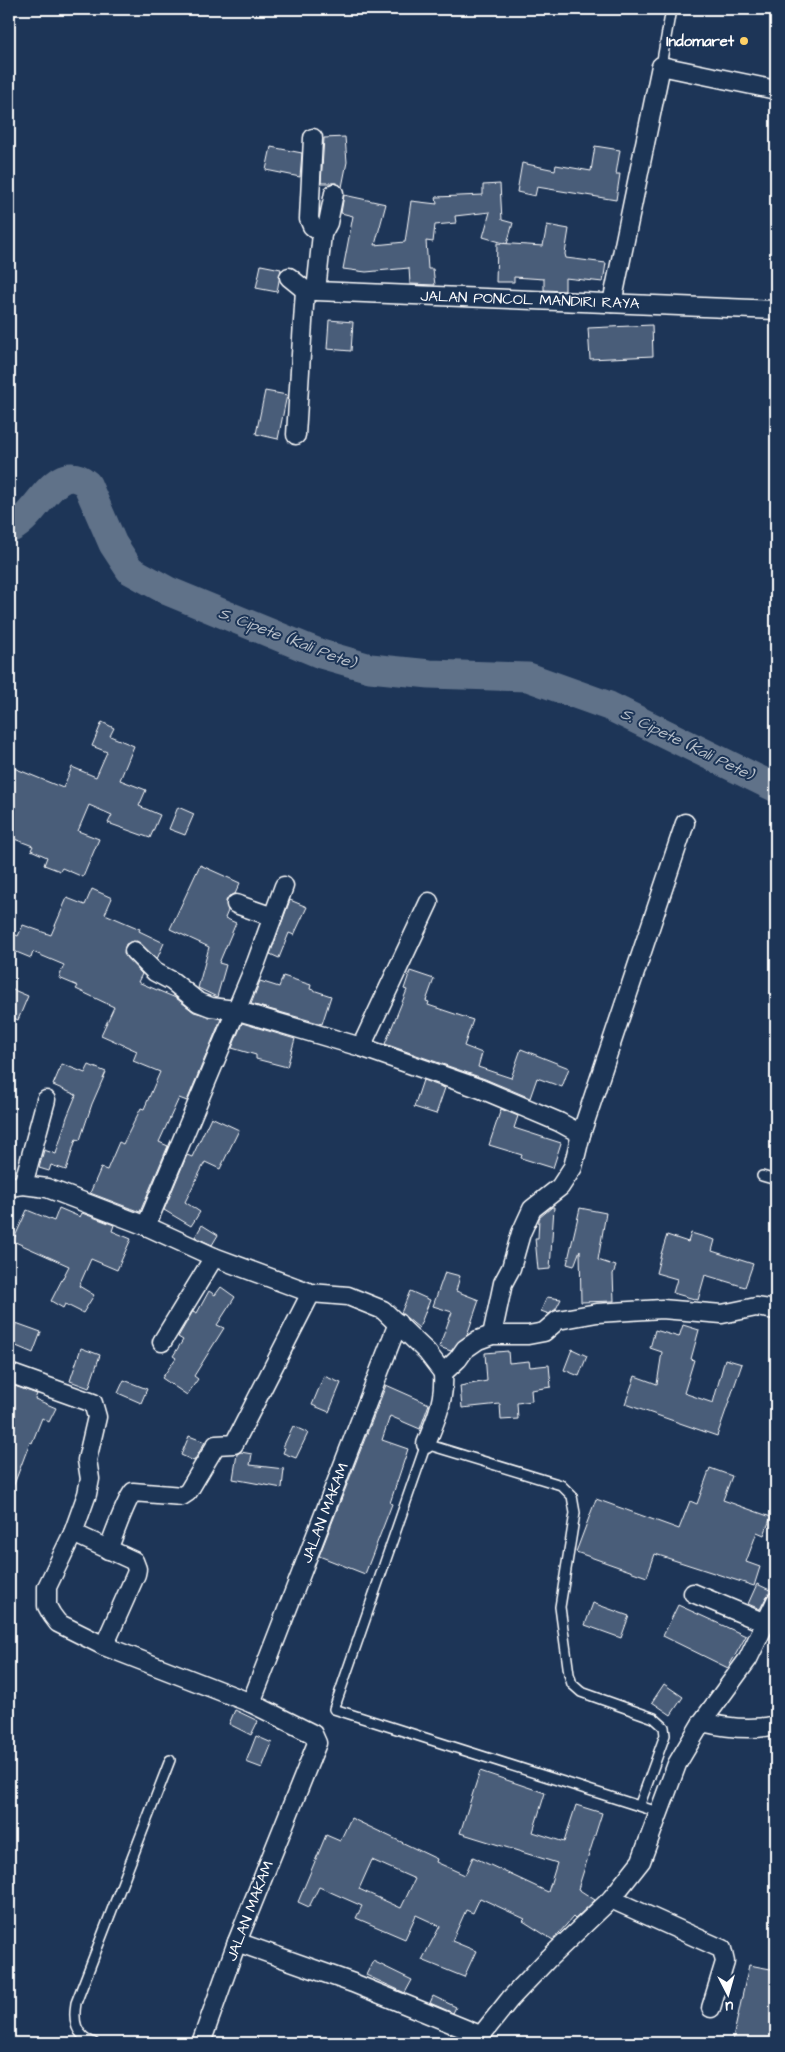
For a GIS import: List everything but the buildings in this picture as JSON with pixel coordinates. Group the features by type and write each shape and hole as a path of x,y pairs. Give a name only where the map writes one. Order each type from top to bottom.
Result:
{"street":[{"path":"612,303 662,66 776,90"},
{"path":"313,138 309,219 312,226 322,234"},
{"path":"296,435 311,291 322,234 328,223 334,194"},
{"path":"289,277 311,291"},
{"name":"JALAN PONCOL MANDIRI RAYA","path":"311,291 776,310"},
{"path":"492,1335 503,1283 511,1268 521,1233 532,1209 560,1187 573,1167 581,1134 685,823"},
{"path":"146,1226 284,886"},
{"path":"361,1047 429,902"},
{"path":"236,904 273,917"},
{"path":"134,951 155,972 172,981 198,1002 211,1008 235,1010 361,1047 481,1088 559,1122 581,1134"},
{"path":"46,1100 16,1186 46,1188 146,1226 214,1257 311,1293 348,1296 383,1310 427,1352 442,1373 444,1391 442,1405 426,1444"},
{"path":"162,1342 214,1257"},
{"path":"108,1550 133,1492 182,1496 188,1492 216,1445 234,1444 311,1293"},
{"path":"442,1373 458,1359 465,1349 478,1340 492,1335 528,1335 544,1332 558,1320 597,1313 662,1309 722,1314 756,1307 776,1310"},
{"name":"JALAN MAKAM","path":"251,1703 398,1323"},
{"name":"JALAN MAKAM","path":"9,1373 93,1403 95,1407 97,1418 86,1460 90,1479 73,1533 47,1588 47,1606 58,1623 104,1646 251,1703 314,1734 317,1741 237,1942 201,2043"},
{"path":"73,1533 134,1561 137,1569 104,1646"},
{"path":"693,1593 766,1623"},
{"path":"237,1942 354,1983 478,2039 547,1960 611,1900 641,1861 676,1764 702,1722 748,1659 776,1601"},
{"path":"702,1722 725,1728 762,1729 776,1725"},
{"path":"611,1900 722,1949 725,1962 711,2008"}],"lane":[{"path":"662,66 671,9"},
{"path":"762,1176 776,1180"},
{"path":"640,1804 665,1735 664,1726 654,1718 581,1692 572,1684 560,1607 575,1514 572,1496 561,1485 426,1444 334,1709 640,1804 658,1812"},
{"path":"659,1754 676,1764"},
{"path":"94,2043 78,2031 73,2020 76,2003 170,1760"}],"waterway":[{"name":"S. Cipete (Kali Pete)","path":"9,529 19,523 55,484 65,478 76,478 87,484 113,544 130,570 168,591 321,654 370,668 430,674 528,677 609,706 776,788"}],"place":[{"name":"Indomaret","path":"744,41"}]}
